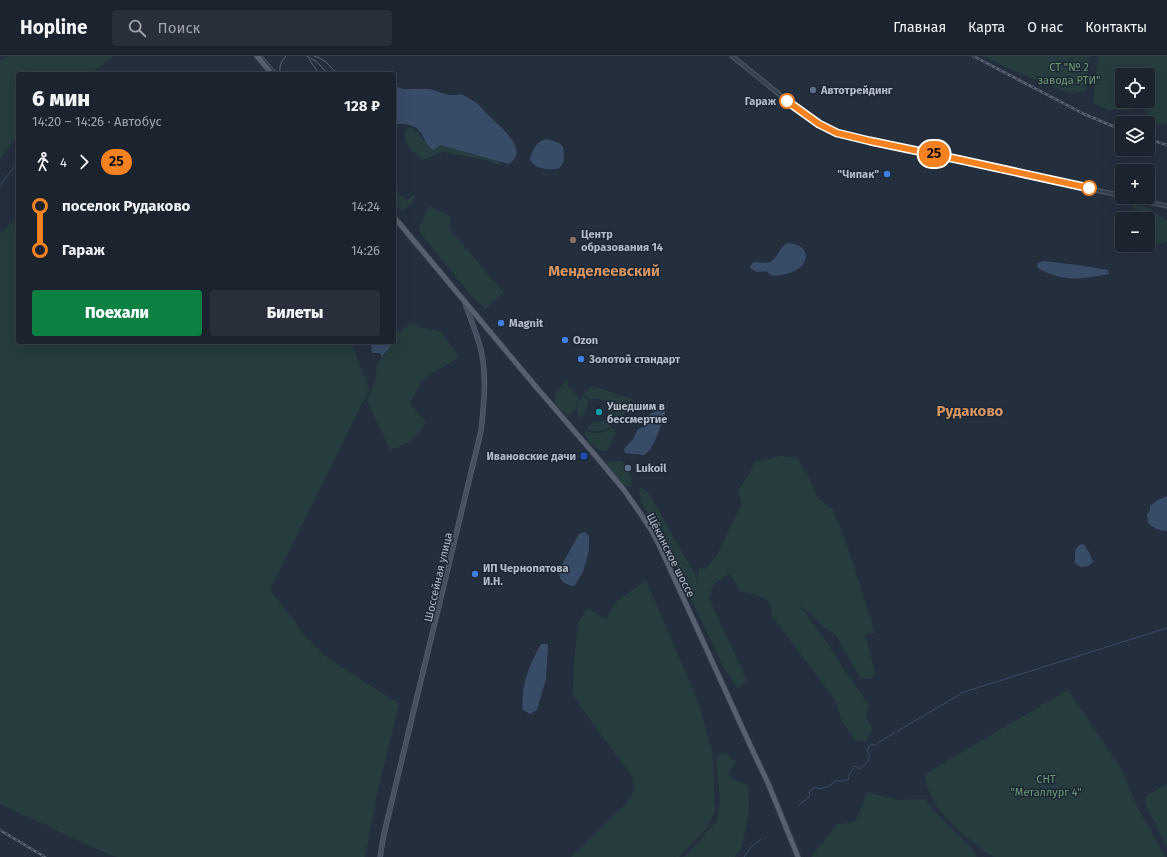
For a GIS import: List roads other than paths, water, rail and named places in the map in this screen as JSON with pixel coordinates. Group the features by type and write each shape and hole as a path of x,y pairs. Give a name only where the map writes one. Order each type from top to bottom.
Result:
{"main road":[{"path":"257,56 270,72"},
{"name":"Щёкинское шоссе","path":"396,219 619,484 652,531 768,783 798,857"},
{"name":"Шоссейная улица","path":"380,857 384,834 481,431 485,382 483,364 476,333 464,301"}],"street":[{"path":"732,56 795,107 819,124 837,133 1115,195"},
{"path":"1155,204 1167,206"}],"water":[{"path":"396,87 404,89 430,89 448,95 461,94 482,108 512,139 516,152 515,158 509,164 440,145 434,150 430,148 419,131 408,125 396,124"},
{"path":"547,139 562,145 563,147 564,160 559,168 541,168 536,166 530,159 536,146 543,140"},
{"path":"788,243 800,246 806,254 804,262 796,270 774,276 766,271 757,272 750,268 754,262 770,262"},
{"path":"1043,261 1108,270 1109,274 1086,278 1063,278 1038,268 1038,263"},
{"path":"373,344 391,345 382,357 380,353 372,353 371,349 373,348 371,346"},
{"path":"665,408 665,413 657,436 648,452 644,455 625,453 624,449 633,439 638,429 644,427 646,420 650,415 654,411"},
{"path":"1167,496 1167,531 1159,530 1150,525 1148,523 1147,514 1150,511 1150,506 1156,501"},
{"path":"585,532 589,536 589,550 583,572 574,586 572,586 560,579 559,573 579,534"},
{"path":"1082,544 1085,545 1093,562 1089,566 1084,567 1075,563 1075,552"},
{"path":"541,644 548,644 546,679 537,710 530,714 523,710 522,701 524,684 533,659"}],"waterway":[{"path":"0,186 16,164"},
{"path":"798,806 810,796 809,793 813,788 820,789 829,786 836,780 842,781 849,779 848,777 855,766 859,769 868,761 870,757 867,751 870,745 876,745 964,692 1167,628"},
{"path":"744,857 751,847 761,839"}],"tram line":[{"path":"262,56 276,72"},
{"path":"280,72 281,64 286,56"},
{"path":"307,56 317,62 326,72"},
{"path":"314,56 324,61 335,72"},
{"path":"309,59 318,72"}],"railway":[{"path":"973,56 1084,114 1115,127"},
{"path":"1155,141 1167,145"},
{"path":"0,830 45,857"}],"place":[{"name":"Автотрейдинг","path":"813,90"},
{"name":"Гараж","path":"787,101"},
{"name":"\"Чипак\"","path":"887,174"},
{"name":"Центр образования 14","path":"573,240"},
{"name":"Magnit","path":"501,323"},
{"name":"Ozon","path":"565,340"},
{"name":"Золотой стандарт","path":"581,359"},
{"name":"Ушедшим в бессмертие","path":"599,412"},
{"name":"Ивановские дачи","path":"584,456"},
{"name":"Lukoil","path":"628,468"},
{"name":"ИП Чернопятова И.Н.","path":"475,574"}],"district":[{"name":"Менделеевский","path":"604,271"},
{"name":"Рудаково","path":"970,411"}],"park label":[{"name":"СТ \"№ 2 завода РТИ\"","path":"1069,73"},
{"name":"СНТ \"Металлург 4\"","path":"1046,785"}]}
